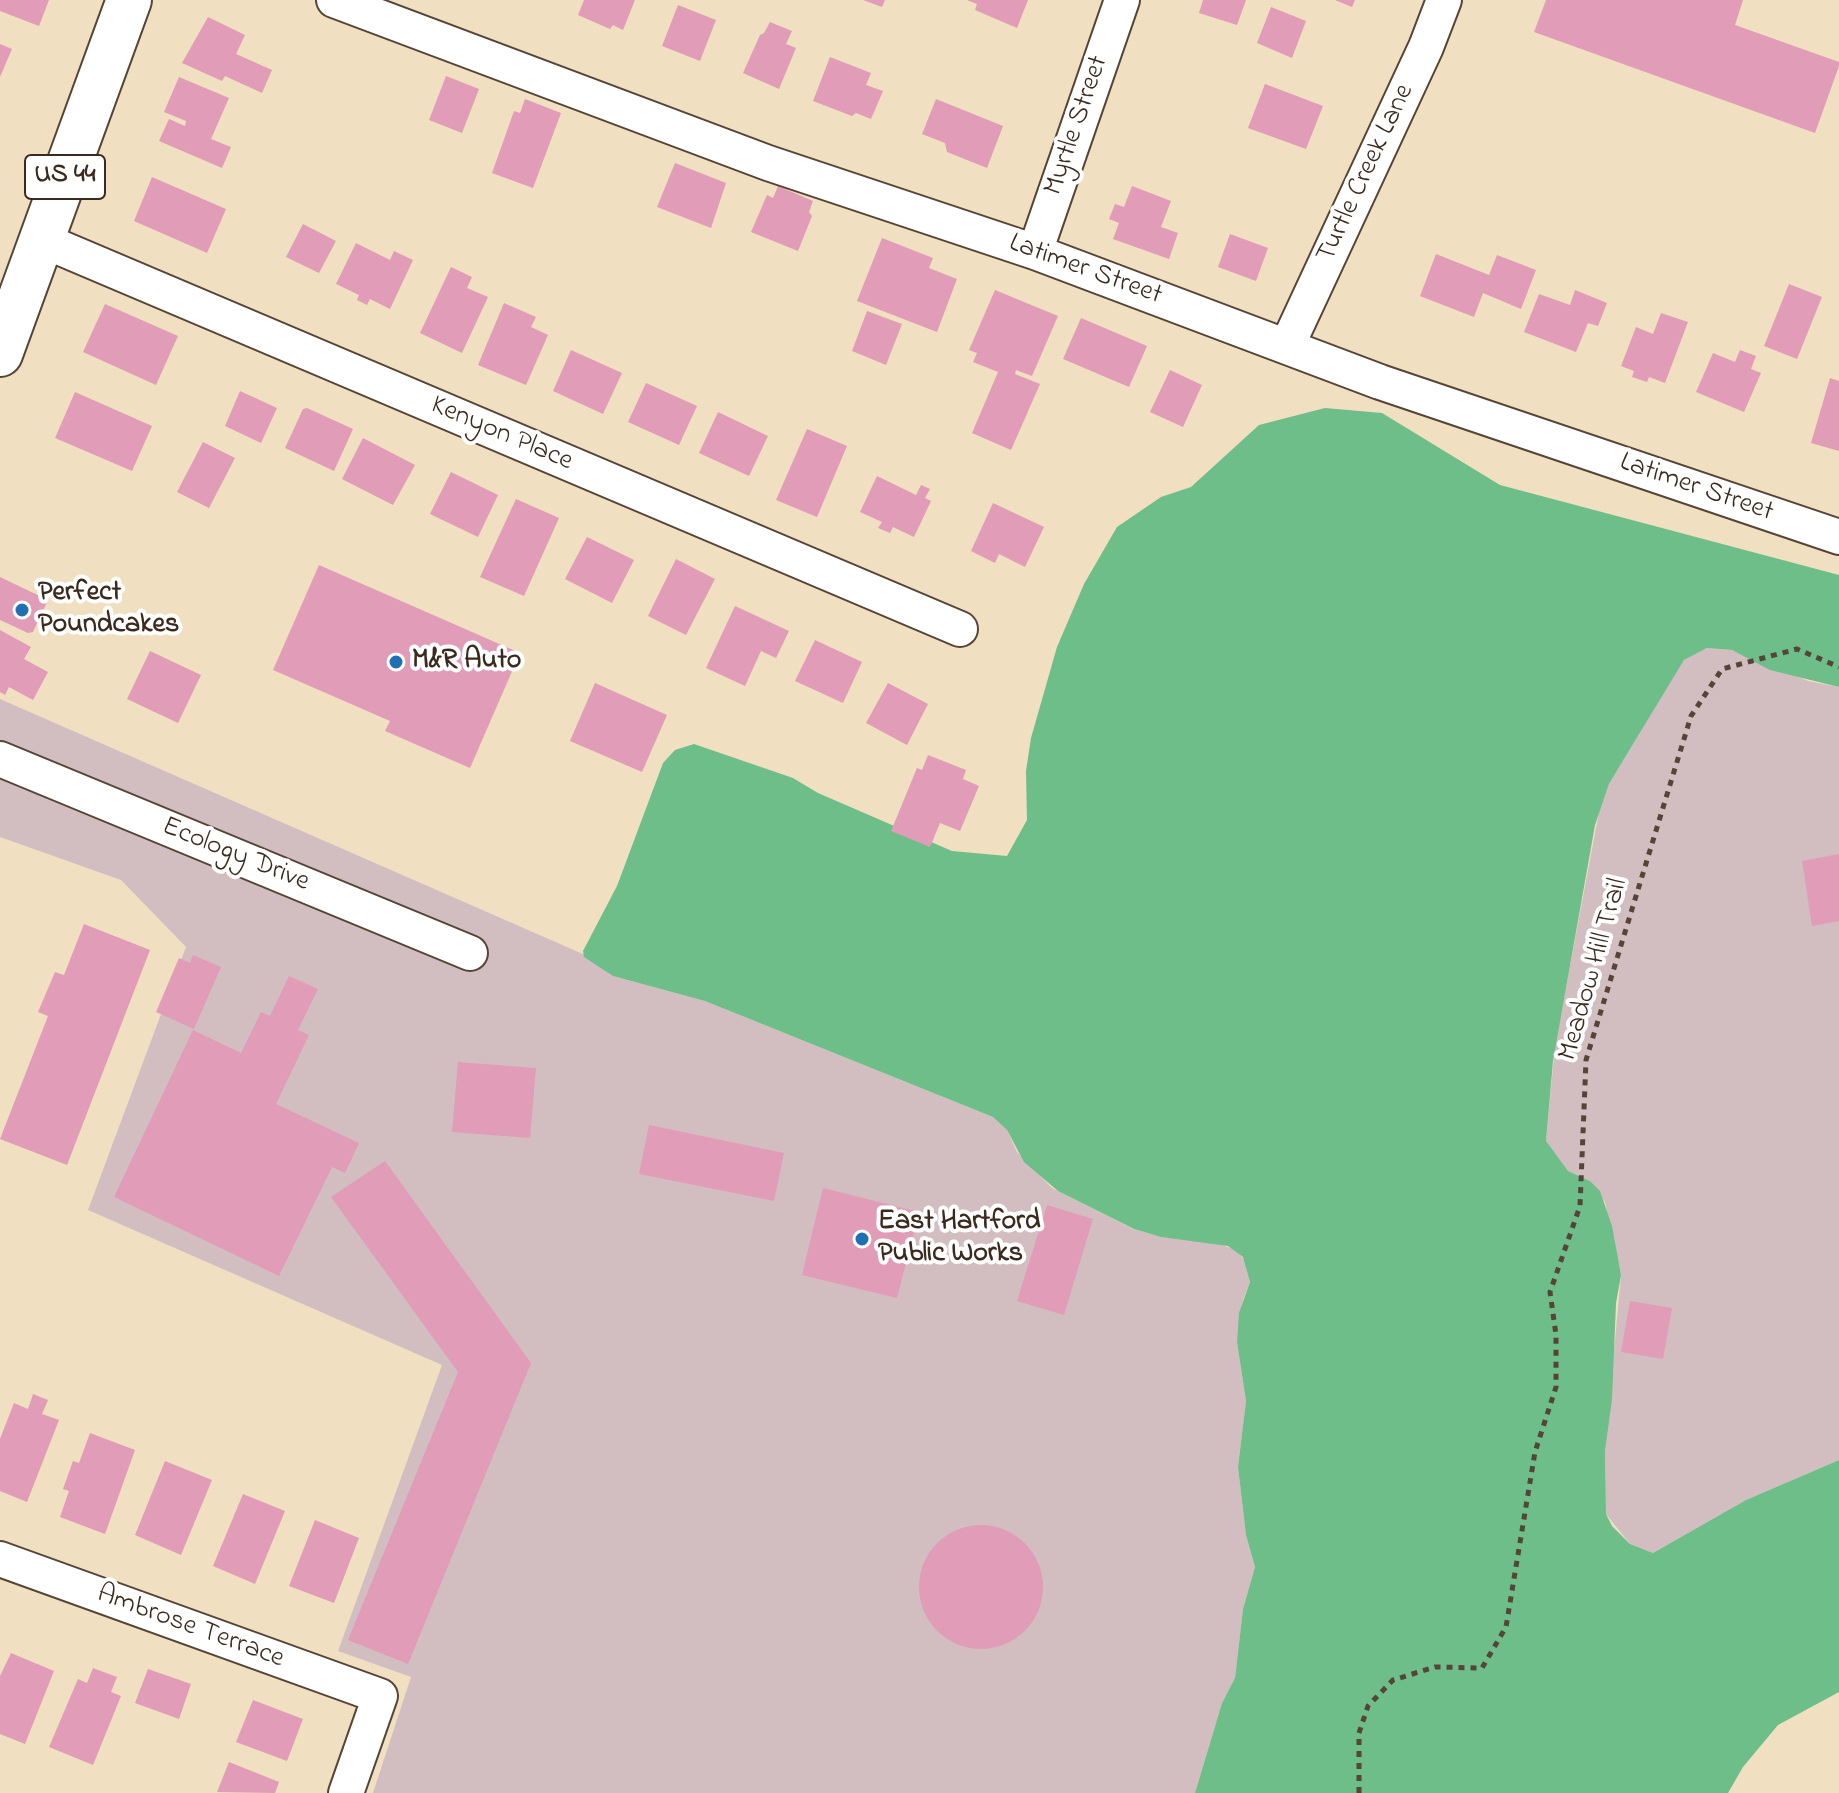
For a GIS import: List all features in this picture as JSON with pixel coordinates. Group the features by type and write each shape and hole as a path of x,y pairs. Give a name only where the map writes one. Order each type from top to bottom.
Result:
{"main road":[{"name":"US 44","path":"0,354 129,0"}],"street":[{"name":"Latimer Street","path":"334,0 768,163 1035,252 1380,382 1839,537"},
{"name":"Myrtle Street","path":"1035,252 1122,0"},
{"name":"Turtle Creek Lane","path":"1287,346 1426,47 1444,0"},
{"name":"Kenyon Place","path":"42,240 960,629"},
{"name":"Ecology Drive","path":"0,759 470,953"},
{"name":"Ambrose Terrace","path":"0,1559 380,1696 346,1793"}],"path":[{"name":"Meadow Hill Trail","path":"1359,1793 1359,1733 1368,1706 1393,1680 1435,1667 1482,1668 1506,1627 1535,1452 1556,1387 1556,1335 1550,1292 1574,1229 1583,1173 1586,1060 1691,716 1722,669 1797,649 1839,667"}],"shaded area":[{"path":"1707,648 1732,650 1808,681 1839,687 1839,1460 1746,1500 1653,1553 1630,1544 1606,1514 1605,1451 1621,1275 1605,1202 1590,1181 1568,1171 1559,1162 1546,1141 1555,1046 1599,812 1609,784 1675,673 1684,660"},
{"name":"East Hartford Public Works","path":"0,699 583,954 613,976 705,1001 993,1117 1007,1130 1017,1152 1052,1188 1133,1229 1161,1237 1213,1242 1234,1249 1247,1262 1250,1282 1243,1300 1237,1342 1246,1401 1238,1467 1246,1535 1255,1567 1243,1609 1235,1678 1222,1703 1195,1793 373,1793 411,1677 338,1651 442,1365 88,1210 186,947 121,880 0,837"}],"green space":[{"path":"1325,408 1382,413 1500,485 1839,575 1839,687 1770,670 1732,650 1707,648 1684,660 1609,784 1595,825 1553,1061 1546,1141 1568,1171 1590,1181 1600,1191 1612,1226 1621,1275 1616,1303 1612,1399 1605,1451 1606,1514 1612,1526 1630,1544 1653,1553 1746,1500 1839,1460 1839,1692 1778,1725 1743,1767 1728,1793 1195,1793 1222,1703 1235,1678 1243,1609 1255,1567 1246,1535 1238,1467 1246,1401 1237,1342 1239,1313 1250,1282 1243,1257 1228,1246 1161,1237 1134,1229 1058,1191 1024,1162 1007,1130 993,1117 705,1001 613,976 584,957 583,951 617,886 663,763 675,750 694,744 793,778 818,793 952,851 1007,856 1027,820 1026,771 1031,738 1057,647 1084,584 1117,527 1161,497 1191,487 1259,425"}],"building":[{"path":"0,0 49,0 39,26 0,11"},
{"path":"584,0 635,0 623,30 613,25 610,29 578,15"},
{"path":"863,0 885,0 882,7"},
{"path":"967,0 1028,0 1017,28 975,10 977,4"},
{"path":"1203,0 1246,0 1237,25 1199,13"},
{"path":"1335,0 1355,0 1352,7"},
{"path":"1546,0 1743,0 1735,25 1839,62 1839,66 1815,133 1534,32"},
{"path":"678,5 716,20 700,61 662,46"},
{"path":"1271,7 1306,21 1292,58 1257,43"},
{"path":"208,17 245,35 236,54 272,70 262,93 225,76 222,81 182,63"},
{"path":"770,22 792,31 786,44 796,48 779,89 743,73 760,35"},
{"path":"0,44 12,49 0,77"},
{"path":"830,57 871,73 866,85 883,91 871,119 856,113 852,116 813,101"},
{"path":"446,76 479,89 462,133 429,120"},
{"path":"179,77 229,98 211,139 231,147 222,168 159,141 169,119 185,126 186,121 164,112"},
{"path":"1265,84 1323,106 1306,149 1248,128"},
{"path":"525,99 561,113 533,188 492,173 514,111 520,113"},
{"path":"936,99 1003,126 987,168 947,152 945,143 922,134"},
{"path":"675,163 726,183 711,228 657,207"},
{"path":"152,177 226,209 207,253 134,221"},
{"path":"778,186 813,201 809,212 812,216 798,251 751,232 767,195 773,198"},
{"path":"1132,186 1171,201 1161,227 1178,233 1169,259 1113,239 1119,223 1109,219 1115,204 1124,207"},
{"path":"303,224 336,241 319,273 286,257"},
{"path":"1230,234 1268,248 1256,281 1218,267"},
{"path":"882,238 933,258 929,268 957,279 937,332 857,301"},
{"path":"356,243 390,260 394,251 413,260 390,309 370,299 367,305 357,300 359,295 336,284"},
{"path":"1436,254 1489,275 1497,255 1536,270 1521,309 1483,293 1474,317 1420,296"},
{"path":"451,267 472,277 467,288 488,297 462,353 420,333"},
{"path":"1789,284 1822,297 1797,359 1764,346"},
{"path":"995,290 1058,316 1032,376 1016,370 1015,374 1040,384 1011,450 972,433 998,372 973,362 977,353 969,350"},
{"path":"1575,290 1607,303 1598,326 1588,323 1576,352 1524,332 1539,294 1570,305"},
{"path":"504,303 536,317 531,327 548,335 526,385 478,365"},
{"path":"105,304 178,336 156,385 83,352"},
{"path":"867,311 902,324 886,365 852,351"},
{"path":"1661,313 1688,322 1665,383 1649,377 1647,382 1632,377 1634,371 1621,366 1636,327 1653,334"},
{"path":"1081,318 1147,346 1129,387 1063,359"},
{"path":"571,350 622,373 603,414 553,391"},
{"path":"1740,350 1756,356 1751,369 1761,373 1744,412 1696,392 1713,353 1735,362"},
{"path":"1170,370 1202,385 1183,427 1150,412"},
{"path":"1830,378 1839,381 1839,451 1811,443"},
{"path":"646,383 697,406 679,445 628,422"},
{"path":"240,391 277,408 261,443 225,426"},
{"path":"75,392 152,426 132,471 55,438"},
{"path":"307,408 353,429 334,471 285,448 303,409"},
{"path":"718,412 768,436 749,476 699,453"},
{"path":"807,429 847,446 817,517 776,500"},
{"path":"363,438 415,465 393,505 342,479"},
{"path":"203,442 235,458 209,508 177,492"},
{"path":"451,472 498,495 478,537 430,514"},
{"path":"877,476 916,495 921,485 930,489 925,498 931,501 914,537 893,527 890,533 878,528 882,522 860,512"},
{"path":"516,499 559,518 524,596 480,577"},
{"path":"993,503 1044,527 1025,567 999,554 995,563 971,551"},
{"path":"587,537 634,560 612,603 565,579"},
{"path":"676,559 715,579 686,635 648,616"},
{"name":"M&R Auto","path":"319,565 520,653 470,768 385,731 390,721 273,670"},
{"name":"Perfect Poundcakes","path":"0,577 48,600 33,632 28,633 0,620"},
{"path":"735,606 789,631 776,658 761,651 745,686 706,668"},
{"path":"0,630 31,647 24,659 48,672 33,700 9,687 5,695 0,692"},
{"path":"815,640 862,662 843,703 795,681"},
{"path":"150,651 201,675 178,723 127,699"},
{"path":"595,683 667,715 642,772 570,741"},
{"path":"888,683 928,704 907,745 866,723"},
{"path":"928,755 966,770 963,779 979,786 960,831 940,823 930,847 891,831 917,768 922,770"},
{"path":"1839,854 1839,921 1812,926 1802,861"},
{"path":"84,924 150,950 67,1165 0,1139 48,1016 38,1012 55,972 64,975"},
{"path":"193,955 221,967 194,1029 156,1012 179,958 190,963"},
{"path":"289,976 318,989 298,1030 309,1035 276,1104 359,1143 345,1173 332,1167 279,1276 114,1197 193,1030 241,1053 261,1012 270,1016"},
{"path":"458,1062 536,1068 530,1138 452,1132"},
{"path":"649,1125 784,1153 774,1201 639,1174"},
{"path":"385,1161 531,1363 408,1664 348,1640 458,1372 331,1197"},
{"path":"823,1188 919,1212 897,1298 802,1275"},
{"path":"1047,1205 1093,1219 1064,1315 1017,1301"},
{"path":"1630,1301 1672,1308 1663,1359 1621,1352"},
{"path":"33,1394 48,1400 42,1414 59,1420 27,1502 0,1491 0,1439 14,1403 28,1409"},
{"path":"90,1433 135,1450 105,1534 60,1517 69,1491 63,1489 73,1461 79,1463"},
{"path":"165,1461 212,1480 181,1555 135,1535"},
{"path":"243,1494 285,1511 255,1584 213,1566"},
{"path":"315,1520 359,1538 334,1603 289,1586"},
{"path":"981,1525 1005,1530 1025,1543 1038,1563 1043,1587 1038,1611 1025,1631 1005,1644 981,1649 957,1644 937,1631 924,1611 919,1587 924,1563 937,1543 957,1530"},
{"path":"11,1653 54,1671 25,1744 0,1734 0,1676"},
{"path":"93,1668 117,1677 111,1692 121,1696 93,1765 49,1747 78,1679 87,1683"},
{"path":"148,1669 191,1684 179,1719 135,1703"},
{"path":"253,1700 303,1719 287,1761 236,1742"},
{"path":"229,1762 279,1782 275,1793 217,1792"}],"place":[{"name":"Perfect Poundcakes","path":"22,610"},
{"name":"M&R Auto","path":"396,662"},
{"name":"East Hartford Public Works","path":"862,1239"}]}
